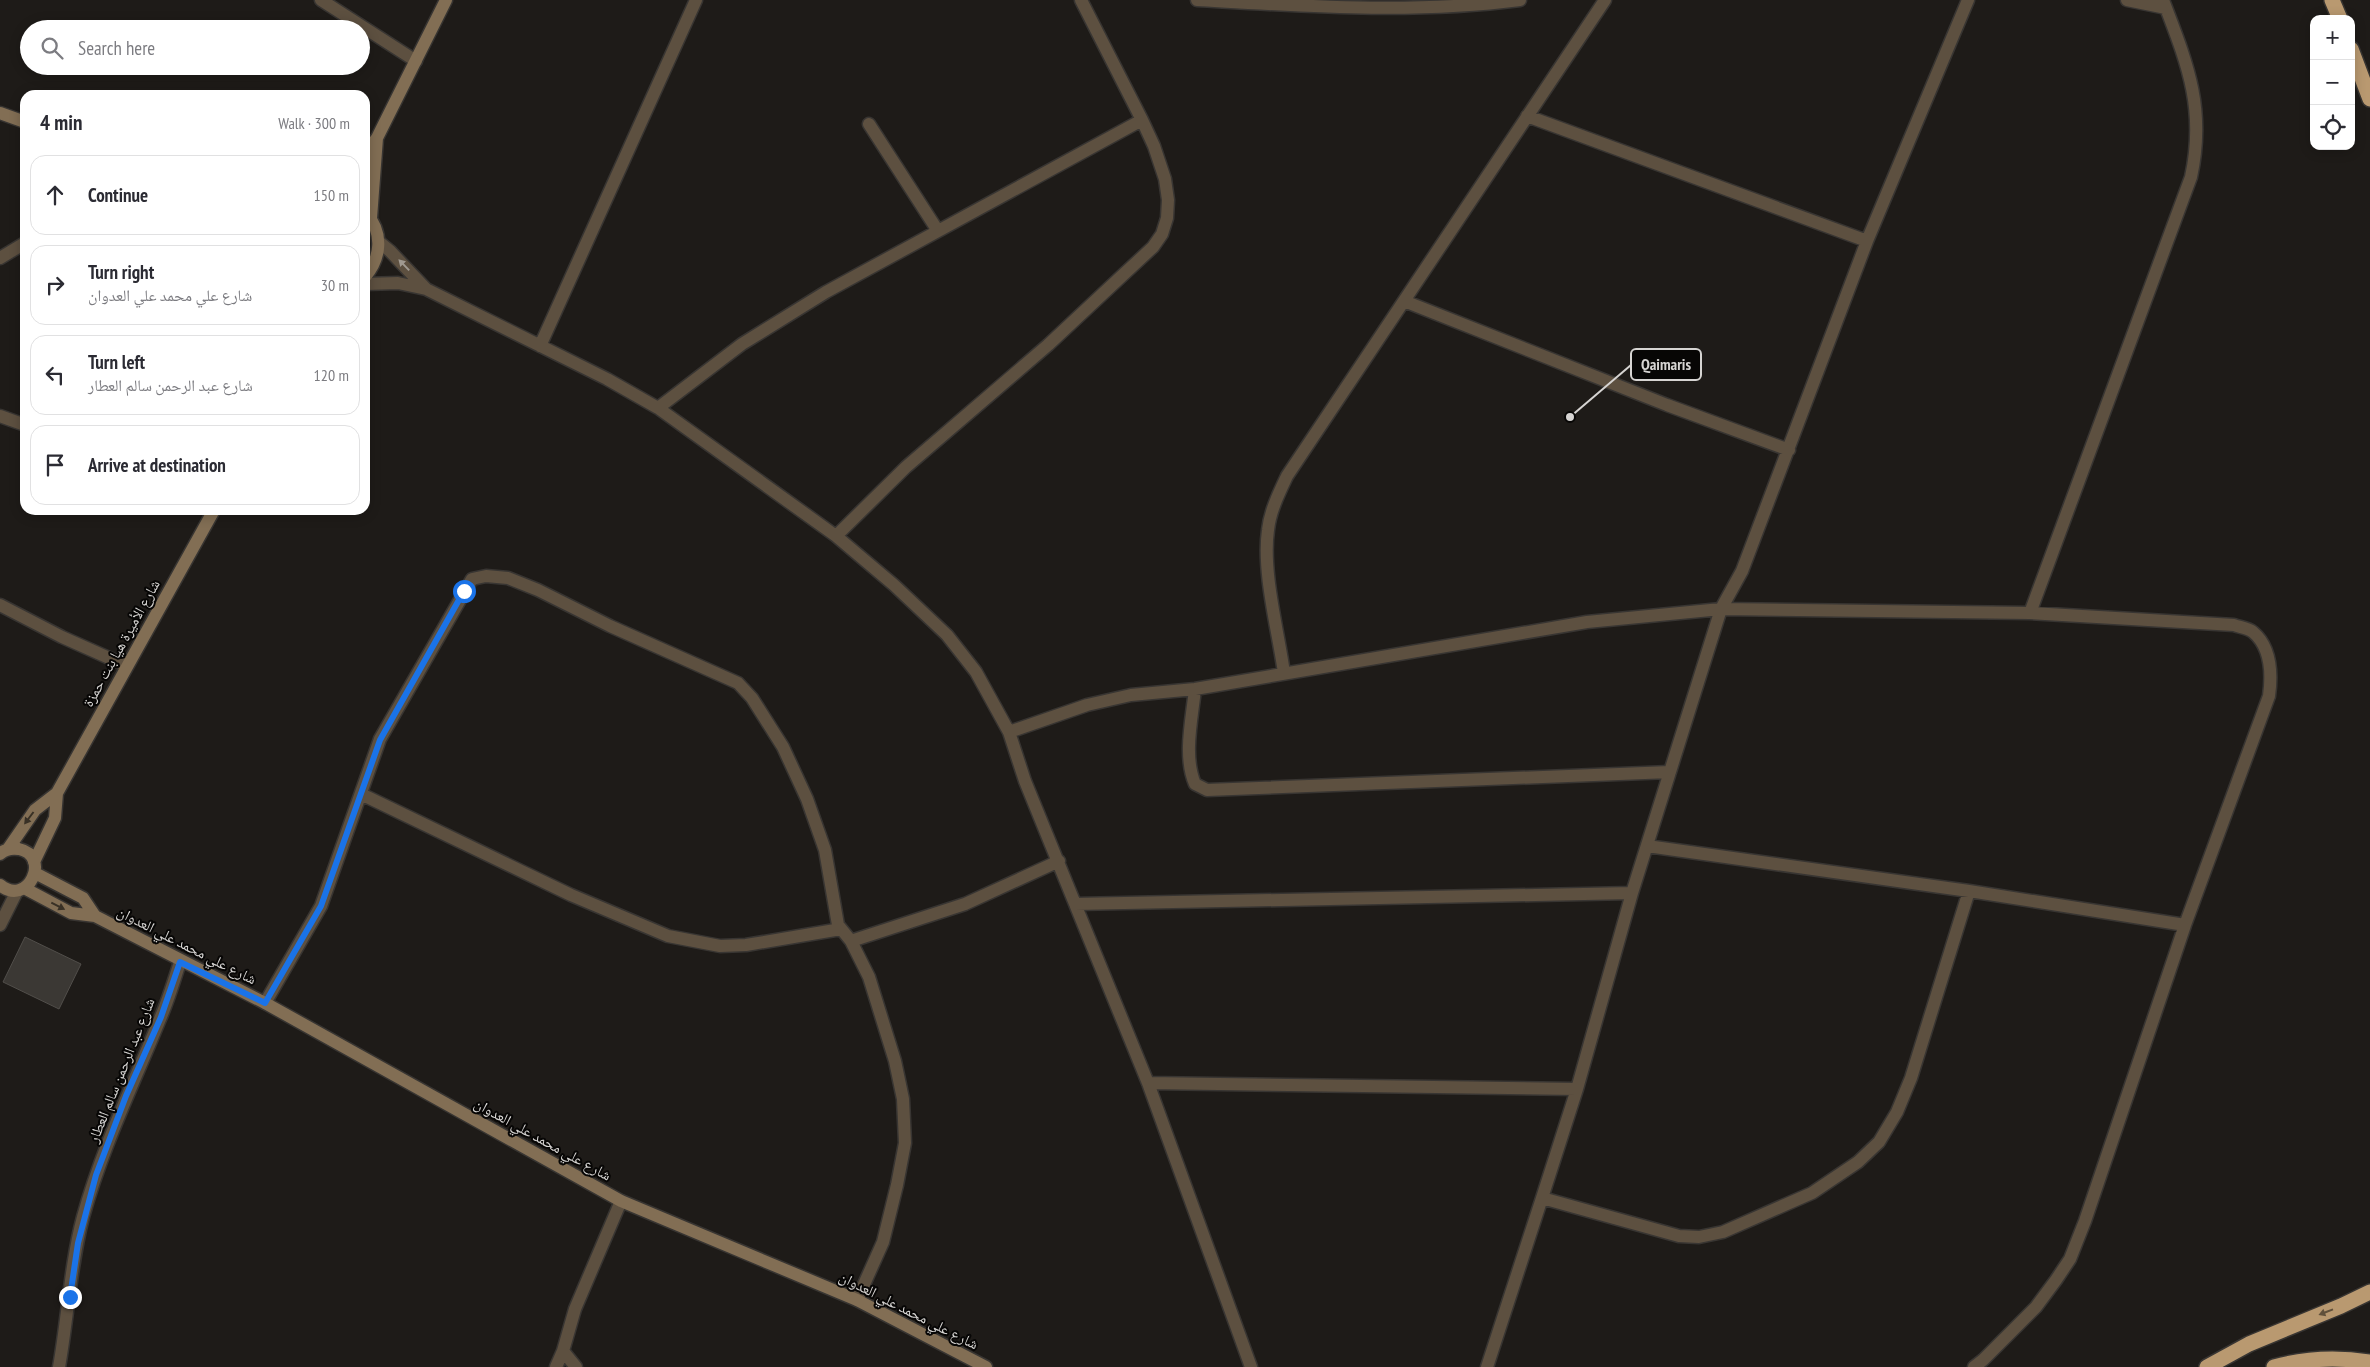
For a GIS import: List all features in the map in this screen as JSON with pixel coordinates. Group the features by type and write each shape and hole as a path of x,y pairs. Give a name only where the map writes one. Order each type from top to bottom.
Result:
{"highway":[{"path":"2332,0 2338,15"},
{"path":"2355,60 2370,99"},
{"path":"2208,1367 2249,1344 2370,1292"},
{"path":"2274,1367 2296,1360 2333,1358 2370,1362"}],"street":[{"path":"321,0 352,20"},
{"path":"370,147 377,138 446,0"},
{"path":"540,346 696,0"},
{"path":"836,536 906,467 1048,345 1153,247 1164,226 1168,200 1165,179 1154,146 1081,0"},
{"path":"1197,0 1312,6 1450,6 1520,0"},
{"path":"1284,673 1268,567 1268,530 1276,500 1292,469 1605,0"},
{"path":"1487,1367 1577,1089 1632,894 1721,609 1742,571 1867,241 1968,0"},
{"path":"2030,613 2191,177 2197,151 2197,127 2190,75 2164,4 2127,0"},
{"path":"370,31 416,61"},
{"path":"0,113 20,120"},
{"path":"1527,116 1867,241"},
{"path":"658,408 742,344 826,292 1142,120"},
{"path":"868,124 938,231"},
{"path":"370,198 377,138"},
{"path":"370,218 377,230 379,242 378,256 370,272"},
{"path":"379,242 426,289"},
{"path":"0,258 20,245"},
{"path":"370,284 398,283 426,289 607,379 658,408 836,536 894,585 947,636 976,672 1009,732 1025,781 1148,1083 1251,1367"},
{"path":"1404,301 1668,405 1789,450"},
{"path":"0,416 20,423"},
{"name":"شارع الأميرة هيا بنت حمزة","path":"3,851 35,810 57,792 211,515"},
{"path":"265,1003 321,906 380,740 472,579 486,576 508,578 538,590 610,626 738,683 752,698 783,747 807,799 825,850 838,925 851,941 869,977 895,1061 903,1100 905,1143 883,1242 857,1300"},
{"path":"0,605 62,637 127,666"},
{"path":"1009,732 1088,705 1131,695 1195,689 1588,622 1721,609 2030,613 2234,625 2252,631 2264,646 2271,668 2269,696 2185,925 2085,1221 2070,1259 2036,1307 1974,1367"},
{"path":"1195,689 1189,757 1191,774 1196,784 1207,790 1670,772"},
{"name":"شارع الأميرة هيا بنت حمزة","path":"20,890 29,884 34,867 55,818 57,792"},
{"path":"361,794 571,895 668,936 720,946 738,946 784,940 841,929"},
{"path":"1647,846 1969,891 2185,925"},
{"name":"شارع علي محمد علي العدوان","path":"3,851 24,850 34,867 83,898 95,916"},
{"path":"851,941 964,904 1058,861"},
{"name":"شارع علي محمد علي العدوان","path":"0,885 9,890 20,890 71,913 95,916 180,962 265,1003 621,1201 857,1300 986,1367"},
{"path":"0,925 20,890"},
{"path":"1542,1198 1679,1236 1699,1237 1723,1232 1812,1193 1858,1162 1879,1142 1889,1127 1912,1078 1969,891"},
{"path":"1075,904 1632,894"},
{"name":"شارع عبد الرحمن سالم العطار","path":"60,1367 83,1218 96,1175 126,1096 161,1017 180,962"},
{"path":"1148,1083 1577,1089"},
{"path":"556,1367 564,1351 575,1308 621,1201"},
{"path":"564,1351 576,1367"}],"building":[{"path":"25,937 81,964 59,1009 3,982"}],"place":[{"name":"Qaimaris","path":"1570,417"}],"route":[{"path":"70,1297 83,1218 96,1175 126,1096 161,1017 180,962 265,1003 321,906 380,740 435,646 464,591"}]}
